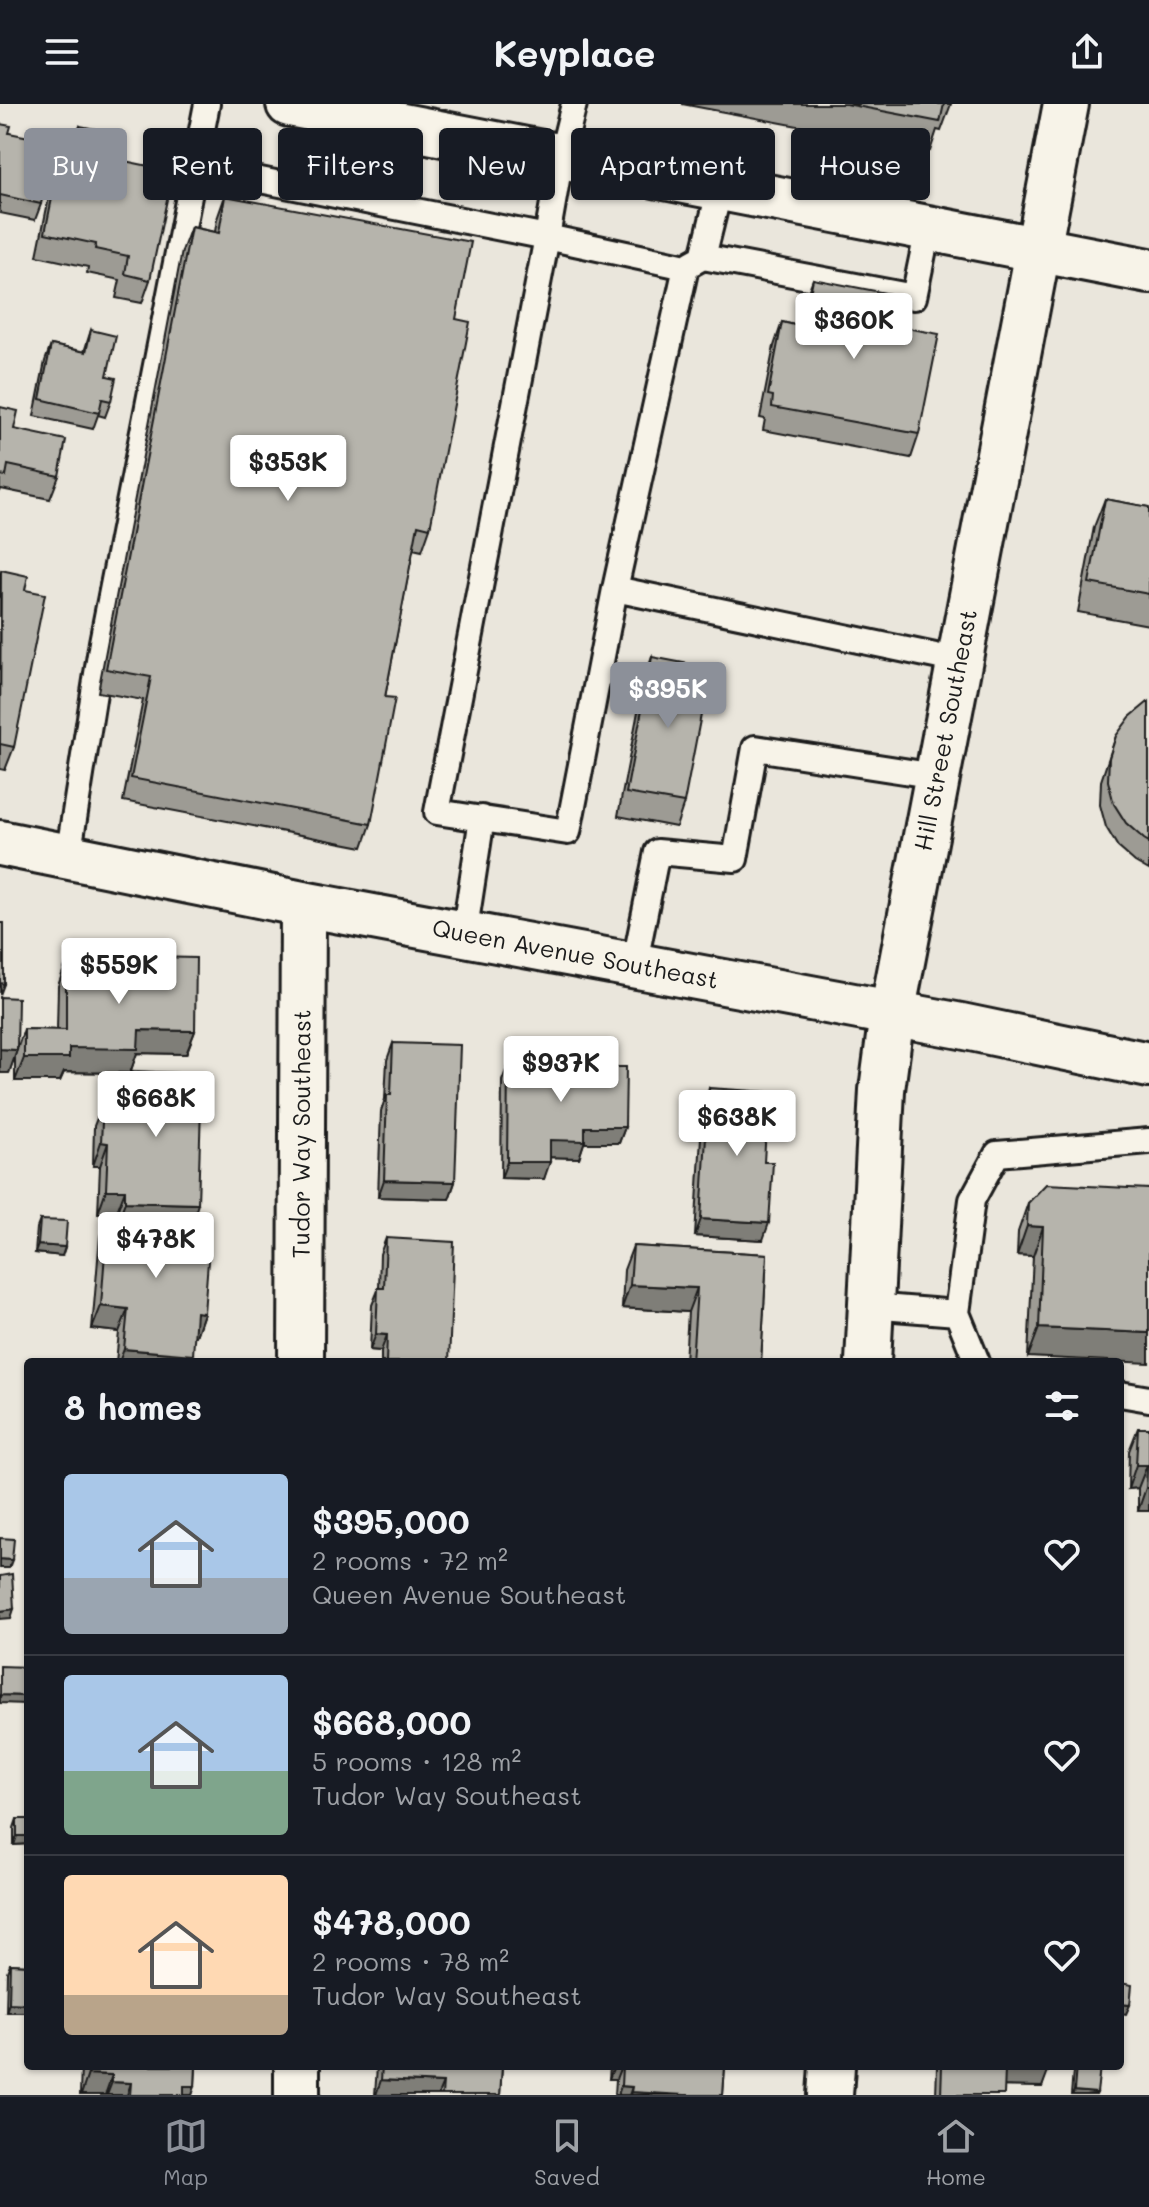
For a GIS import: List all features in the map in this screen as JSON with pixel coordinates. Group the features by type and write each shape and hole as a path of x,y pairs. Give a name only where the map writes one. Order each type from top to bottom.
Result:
{"street":[{"path":"289,104 571,159"},
{"name":"Hill Street Southeast","path":"868,1358 882,1090 892,1014 1066,104"},
{"path":"775,199 1149,271"},
{"name":"Queen Avenue Southeast","path":"0,843 303,904 1149,1065"},
{"name":"Tudor Way Southeast","path":"301,1358 303,904"},
{"path":"297,2070 297,2095"},
{"path":"830,2095 832,2070"}],"lane":[{"path":"202,128 207,104"},
{"path":"574,104 561,157 437,812 568,832 615,589 694,262 716,200"},
{"path":"262,180 547,237 914,297 928,229"},
{"path":"68,857 102,642 189,200"},
{"path":"615,589 959,661"},
{"path":"634,967 657,852 735,859 755,748 936,776"},
{"path":"464,935 482,818"},
{"path":"975,1358 957,1313 972,1200 997,1154 1149,1141"},
{"path":"870,1306 957,1313"},
{"path":"1124,1395 1149,1399"}],"building":[{"path":"846,104 944,104 940,122"},
{"path":"0,124 11,126 9,133 24,136 24,200 42,200 41,204 0,195"},
{"path":"127,162 143,165 143,200 167,200 150,280 125,274 128,256 95,249 96,244 45,233 52,200 127,200"},
{"path":"224,200 246,200 471,242 456,319 470,322 430,528 418,525 385,697 395,698 371,824 131,778 151,677 106,669 191,227 219,233"},
{"path":"813,279 896,295 890,325 939,334 919,434 772,407 773,396 768,395 782,322 803,327"},
{"path":"91,330 116,336 107,376 116,378 111,401 102,399 99,413 40,399 51,345 86,352"},
{"path":"0,407 18,411 14,429 66,440 59,476 8,465 6,476 0,475"},
{"path":"1105,499 1149,507 1149,594 1089,583"},
{"path":"1,570 28,576 25,590 45,594 14,747 0,744"},
{"path":"652,657 710,668 684,803 626,793"},
{"path":"1148,702 1149,842 1126,823 1114,804 1108,781 1109,758 1116,736 1130,717"},
{"path":"0,923 4,923 4,984 0,983"},
{"path":"153,957 196,958 195,1031 139,1030 138,1049 69,1048 69,1058 24,1058 24,1029 66,1030 66,963 153,964"},
{"path":"0,997 18,998 17,1050 0,1049"},
{"path":"393,1043 460,1045 455,1182 384,1180 387,1095 391,1095"},
{"path":"540,1056 599,1057 599,1067 626,1067 625,1127 585,1127 585,1141 550,1140 550,1162 507,1162 508,1065 540,1066"},
{"path":"132,1071 202,1074 198,1204 125,1202 125,1190 106,1190 108,1143 101,1142 103,1103 131,1104"},
{"path":"709,1088 768,1092 764,1162 773,1162 769,1223 701,1219"},
{"path":"1046,1184 1149,1189 1149,1333 1039,1328 1043,1227 1027,1226 1028,1203"},
{"path":"108,1213 202,1220 200,1248 209,1248 204,1313 196,1312 193,1355 124,1349 128,1309 101,1306"},
{"path":"40,1220 67,1221 65,1247 38,1245"},
{"path":"386,1238 454,1242 449,1358 386,1358 387,1335 376,1334 378,1288 384,1288"},
{"path":"633,1246 767,1254 761,1358 692,1358 697,1288 630,1285"},
{"path":"1138,1428 1149,1428 1149,1488 1146,1488 1147,1465 1136,1465"},
{"path":"0,1538 14,1539 12,1560 0,1559"},
{"path":"12,1574 14,1609 0,1611 0,1576"},
{"path":"0,1666 24,1667 24,1696 0,1695"},
{"path":"17,1819 24,1819 24,1836 17,1836"},
{"path":"10,1964 24,1965 24,2004 9,2003"},
{"path":"1124,1984 1132,1985 1130,2005 1124,2004"},
{"path":"88,2070 196,2070 195,2086 184,2086 184,2095 130,2095 131,2083 112,2082 112,2075 88,2074"},
{"path":"382,2070 502,2070 500,2095 442,2095 443,2083 381,2080"},
{"path":"622,2070 725,2070 723,2095 631,2092 632,2087 621,2086"},
{"path":"942,2070 1005,2070 1004,2095 941,2095"},
{"path":"1076,2070 1100,2070 1097,2093 1074,2091"}]}
